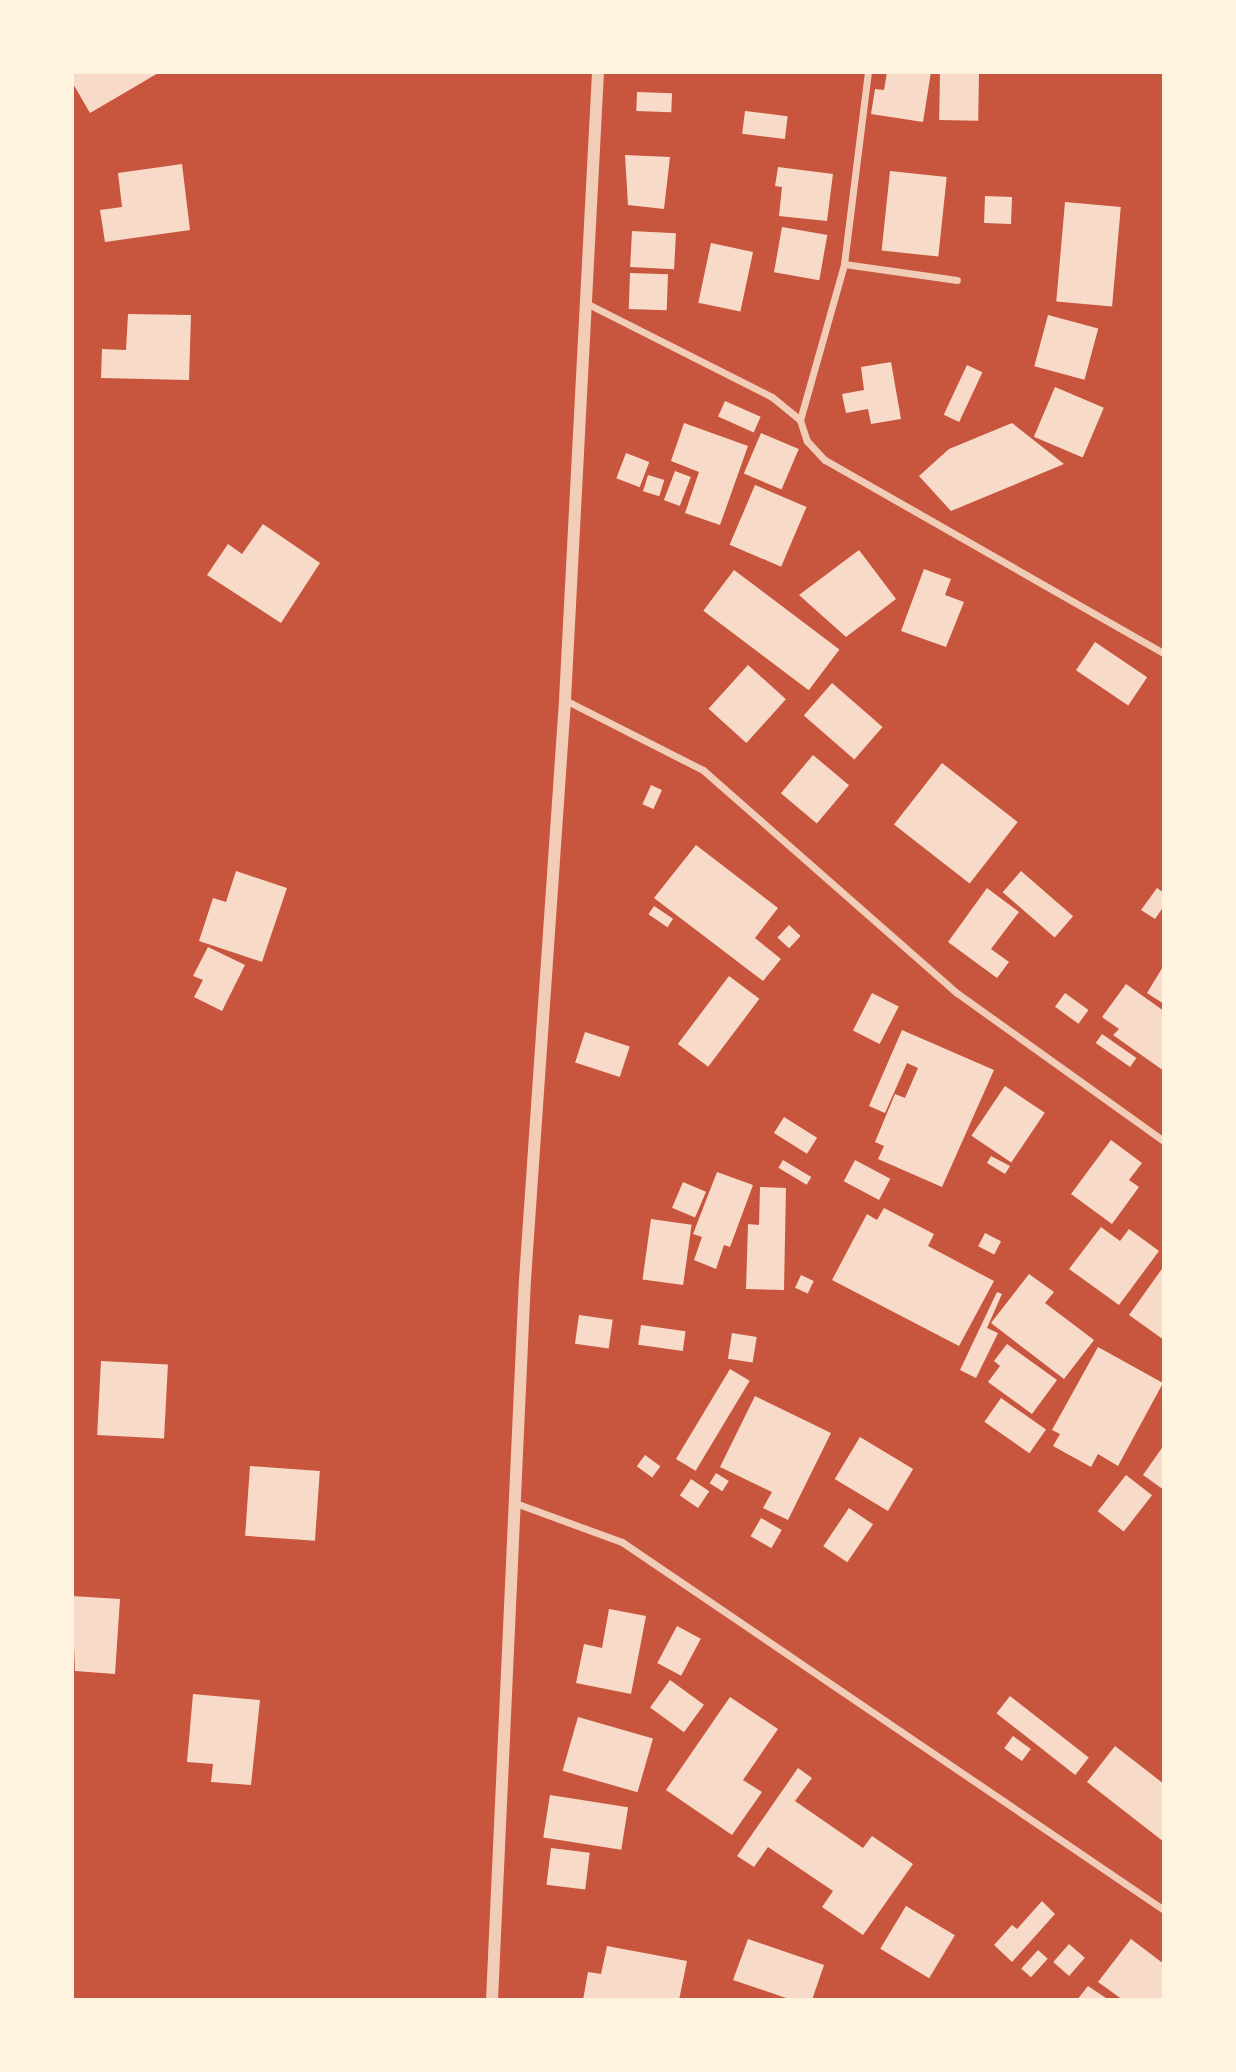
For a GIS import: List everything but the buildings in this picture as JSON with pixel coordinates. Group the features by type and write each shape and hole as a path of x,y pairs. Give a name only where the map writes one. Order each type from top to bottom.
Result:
{"street":[{"path":"492,2000 518,1504 525,1280 565,700 598,72"},
{"path":"800,420 844,264 868,72"},
{"path":"844,264 957,280"},
{"path":"586,303 772,397 800,420 807,441 825,460 1164,653"},
{"path":"565,700 703,770 957,993 1164,1141"},
{"path":"518,1504 622,1542 1164,1910"}]}
